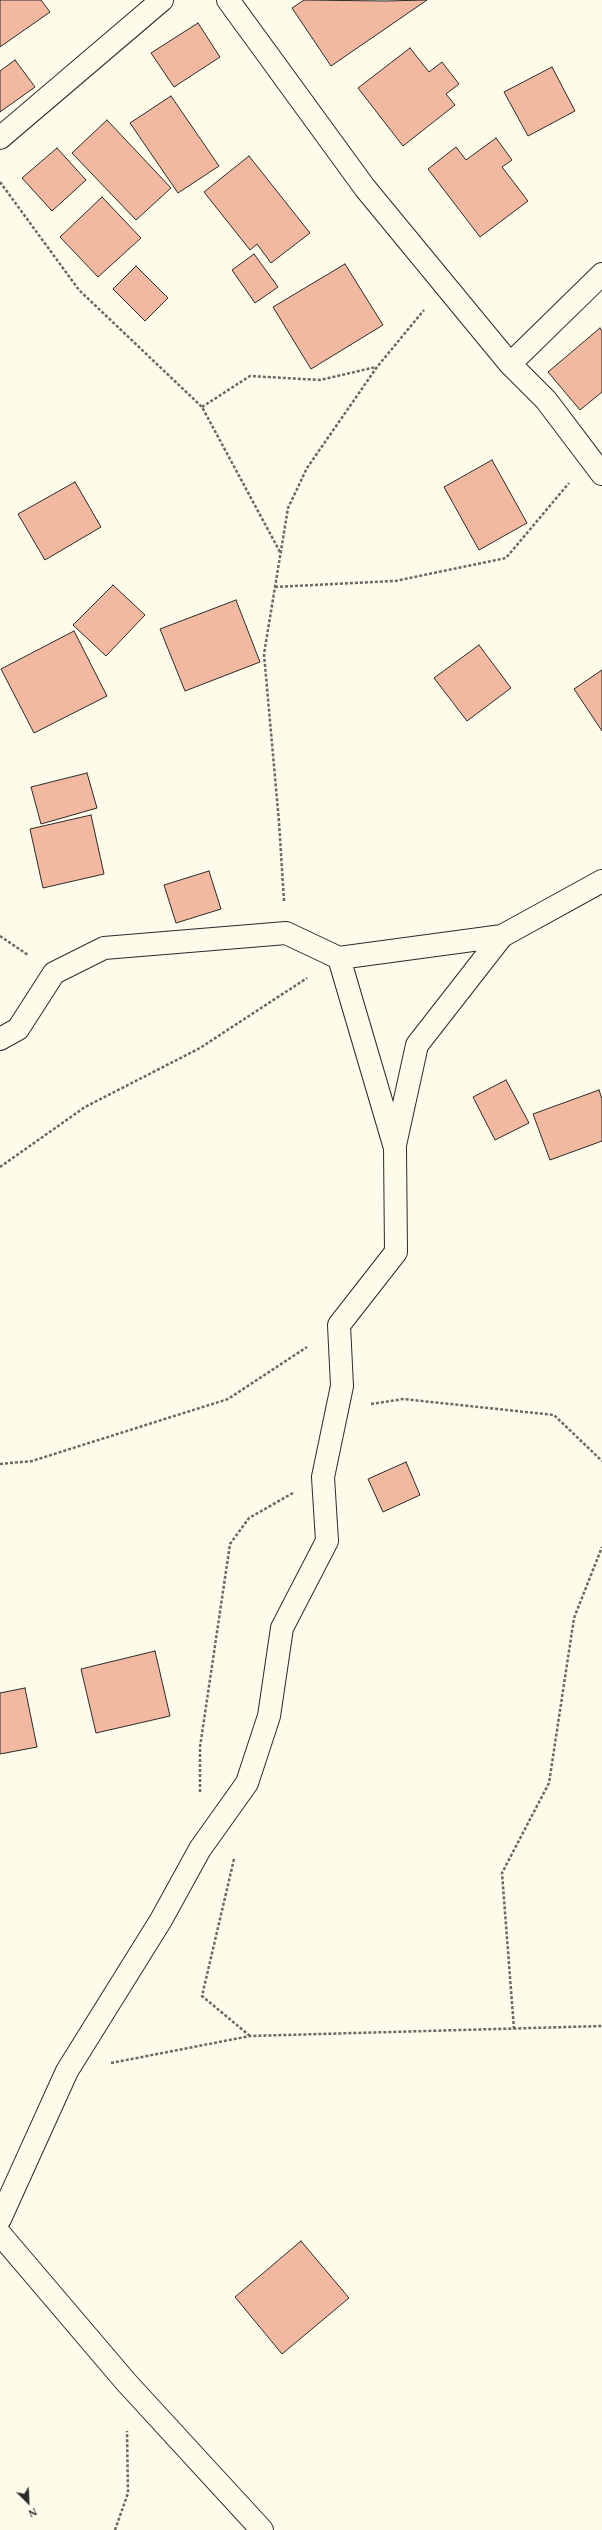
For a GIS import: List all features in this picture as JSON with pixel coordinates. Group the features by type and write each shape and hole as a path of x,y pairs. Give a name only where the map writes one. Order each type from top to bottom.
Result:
{"street":[{"path":"0,138 162,0"},
{"path":"228,0 365,188 446,284 510,364 546,400 596,466"},
{"path":"510,364 602,274"},
{"path":"0,1039 18,1029 54,974 104,948 286,933 339,958 502,936 602,881"},
{"path":"0,2220 67,2071 161,1920 200,1850 247,1783 269,1716 282,1628 327,1541 323,1477 342,1386 339,1325 396,1252 395,1148 417,1044 502,936"},
{"path":"339,958 395,1148"},
{"path":"0,2234 126,2382 262,2530"}],"path":[{"path":"0,182 79,290 202,407 280,552"},
{"path":"286,933 279,822 264,654 288,508 307,468 377,367 446,284"},
{"path":"202,407 250,376 320,380 377,367"},
{"path":"275,587 395,580 506,558 596,466"},
{"path":"0,1167 85,1107 200,1048 339,958"},
{"path":"0,1464 32,1461 228,1399 339,1325"},
{"path":"342,1386 370,1404 403,1399 554,1415 602,1461"},
{"path":"200,1794 200,1747 230,1544 249,1518 323,1477"},
{"path":"514,2028 502,1873 549,1783 574,1618 602,1547"},
{"path":"234,1857 202,1996 250,2036"},
{"path":"67,2071 250,2036 602,2026"},
{"path":"115,2530 128,2493 126,2382"}],"building":[{"path":"0,0 41,0 50,12 0,47"},
{"path":"304,0 427,0 331,66 292,8"},
{"path":"198,23 220,57 174,87 151,53"},
{"path":"410,48 429,72 442,62 459,84 446,94 455,105 403,146 358,88"},
{"path":"15,60 35,87 0,112 0,71"},
{"path":"552,67 575,111 528,136 504,92"},
{"path":"171,96 219,166 178,193 130,123"},
{"path":"107,120 171,188 136,220 72,153"},
{"path":"496,138 512,160 502,167 528,201 480,237 428,169 456,147 466,160"},
{"path":"57,148 86,180 52,211 22,178"},
{"path":"249,156 310,233 271,263 257,244 250,250 204,192"},
{"path":"102,197 141,238 98,277 60,237"},
{"path":"254,254 278,287 255,303 232,270"},
{"path":"345,264 383,325 311,369 273,307"},
{"path":"136,266 168,298 145,321 113,289"},
{"path":"600,328 602,331 602,392 580,410 548,372"},
{"path":"492,460 527,523 479,550 444,487"},
{"path":"75,482 101,527 45,560 18,514"},
{"path":"113,585 145,615 106,656 73,625"},
{"path":"236,600 260,662 185,691 160,629"},
{"path":"74,631 107,696 34,733 1,669"},
{"path":"479,645 511,688 467,721 434,678"},
{"path":"602,670 602,731 574,689"},
{"path":"87,773 97,808 41,824 31,787"},
{"path":"91,815 104,874 43,888 30,829"},
{"path":"209,871 221,909 176,923 164,885"},
{"path":"506,1080 529,1123 495,1140 473,1097"},
{"path":"599,1090 602,1099 602,1141 550,1160 533,1114"},
{"path":"406,1462 420,1495 383,1512 368,1479"},
{"path":"155,1651 170,1716 96,1733 81,1669"},
{"path":"25,1688 37,1747 0,1754 0,1693"},
{"path":"301,2241 349,2298 282,2354 235,2297"}]}
